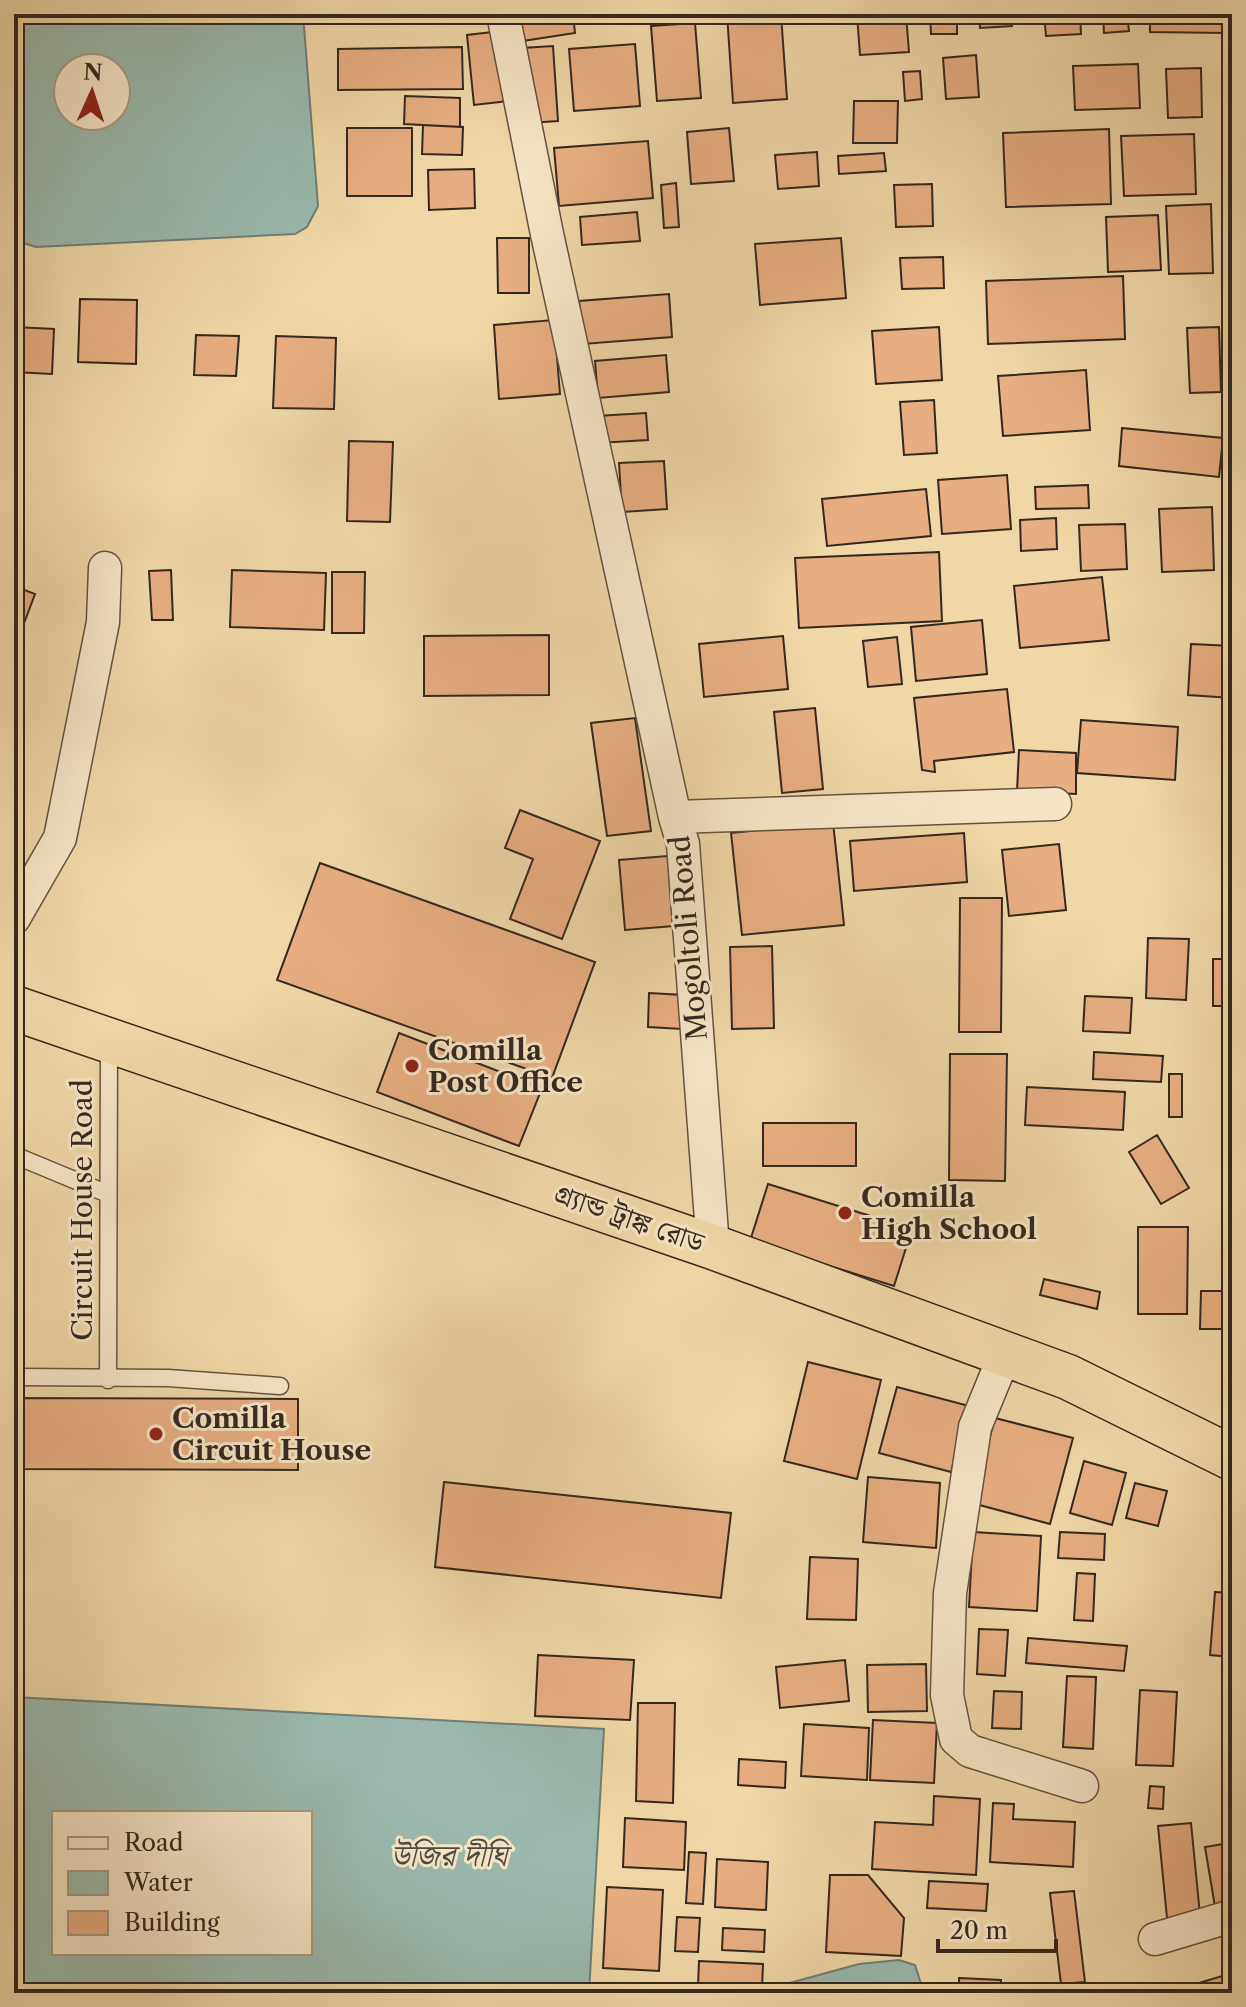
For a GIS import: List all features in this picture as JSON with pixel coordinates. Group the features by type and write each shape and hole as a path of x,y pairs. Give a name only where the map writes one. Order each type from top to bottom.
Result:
{"highway":[{"name":"গ্র্যান্ড ট্রাঙ্ক রোড","path":"14,1008 713,1247 1068,1377 1232,1458"}],"street":[{"path":"503,14 560,294 675,817"},
{"path":"14,918 60,838 103,622 105,568"},
{"name":"Mogoltoli Road","path":"713,1247 683,844 675,817 1055,804"},
{"path":"1005,1354 975,1427 950,1593 947,1695 956,1739 970,1751 1082,1786"},
{"path":"1155,1939 1232,1916"}],"lane":[{"name":"Circuit House Road","path":"108,1380 109,1041"},
{"path":"14,1155 108,1194"},
{"path":"14,1377 168,1378 280,1386"}],"water":[{"path":"14,14 303,14 318,206 307,227 295,234 36,247 14,240"},
{"name":"উজির দীঘি","path":"14,1697 604,1729 589,1993 14,1993"},
{"path":"899,1960 915,1965 924,1993 779,1993 782,1985 859,1964"}],"building":[{"path":"453,14 487,14 487,24 453,24"},
{"path":"573,14 575,33 516,42 512,16"},
{"path":"727,14 781,14 787,99 733,103"},
{"path":"857,14 906,14 909,52 860,55"},
{"path":"930,14 957,14 957,34 931,34"},
{"path":"979,14 1011,14 1012,26 980,28"},
{"path":"1044,14 1080,14 1081,34 1046,36"},
{"path":"1103,14 1127,14 1129,31 1104,33"},
{"path":"1150,14 1225,14 1225,33 1150,32"},
{"path":"695,23 701,98 657,101 651,26"},
{"path":"501,31 508,101 474,105 467,35"},
{"path":"635,44 640,106 574,111 569,49"},
{"path":"553,46 558,121 529,123 522,48"},
{"path":"462,47 463,89 338,90 338,49"},
{"path":"976,55 979,97 946,99 943,58"},
{"path":"1138,64 1140,108 1075,110 1073,66"},
{"path":"1201,68 1202,117 1168,118 1166,69"},
{"path":"920,71 922,99 905,101 903,72"},
{"path":"405,96 460,98 460,127 404,124"},
{"path":"854,101 898,101 897,143 853,143"},
{"path":"423,125 463,127 462,155 422,154"},
{"path":"347,128 412,128 412,196 347,196"},
{"path":"729,128 734,181 691,184 687,132"},
{"path":"1109,129 1111,204 1006,207 1003,133"},
{"path":"1194,134 1196,194 1124,196 1121,136"},
{"path":"648,141 653,198 559,206 554,148"},
{"path":"817,152 819,186 778,189 775,155"},
{"path":"884,153 886,171 839,174 838,156"},
{"path":"474,169 475,208 429,210 428,170"},
{"path":"676,183 679,227 664,228 661,185"},
{"path":"932,184 933,226 896,227 894,185"},
{"path":"1211,204 1213,273 1169,274 1166,206"},
{"path":"637,212 640,241 582,245 580,217"},
{"path":"1158,215 1161,270 1108,272 1106,217"},
{"path":"497,238 529,238 529,293 498,293"},
{"path":"841,238 846,298 760,305 755,244"},
{"path":"943,257 944,288 902,289 900,258"},
{"path":"1123,276 1125,339 988,344 986,281"},
{"path":"669,294 672,337 583,344 579,301"},
{"path":"80,299 137,300 136,364 78,362"},
{"path":"554,320 560,394 499,399 494,325"},
{"path":"14,327 54,329 52,374 14,372"},
{"path":"939,327 942,380 876,384 872,331"},
{"path":"1219,327 1221,392 1190,393 1187,328"},
{"path":"196,335 239,336 236,376 194,375"},
{"path":"276,336 336,338 334,409 273,408"},
{"path":"666,355 669,392 598,398 595,361"},
{"path":"1086,370 1090,430 1003,436 998,376"},
{"path":"934,400 937,453 904,455 900,402"},
{"path":"646,413 648,440 598,443 597,416"},
{"path":"1122,428 1223,438 1219,477 1119,466"},
{"path":"349,441 393,442 390,522 347,521"},
{"path":"664,461 667,509 622,512 619,463"},
{"path":"1007,475 1011,529 942,534 938,480"},
{"path":"1088,485 1089,508 1036,509 1035,487"},
{"path":"926,489 931,536 827,546 822,499"},
{"path":"1212,507 1214,570 1162,572 1159,509"},
{"path":"1056,518 1057,549 1021,551 1020,520"},
{"path":"1125,524 1127,569 1081,571 1079,525"},
{"path":"939,552 942,621 799,628 795,558"},
{"path":"171,570 173,620 152,620 149,571"},
{"path":"232,570 326,573 324,630 230,627"},
{"path":"332,572 365,572 364,633 332,633"},
{"path":"1102,577 1109,640 1020,648 1014,586"},
{"path":"14,586 35,594 14,650"},
{"path":"982,620 987,674 916,681 911,627"},
{"path":"549,635 549,695 424,696 424,636"},
{"path":"783,636 788,689 704,697 699,644"},
{"path":"897,637 902,684 868,687 863,641"},
{"path":"1191,644 1232,646 1232,698 1188,695"},
{"path":"1007,689 1014,752 934,761 935,772 922,770 914,698"},
{"path":"815,708 823,789 782,793 774,712"},
{"path":"635,718 651,831 607,836 591,723"},
{"path":"1081,720 1178,727 1175,780 1077,773"},
{"path":"1019,750 1076,753 1076,794 1017,791"},
{"path":"520,810 600,841 562,939 510,919 533,859 505,848"},
{"path":"833,822 844,925 742,935 731,833"},
{"path":"964,833 967,882 854,891 850,841"},
{"path":"1059,844 1066,910 1009,916 1002,850"},
{"path":"680,855 686,925 625,930 619,860"},
{"path":"320,863 595,962 552,1078 277,980"},
{"path":"960,898 1002,898 1001,1032 959,1032"},
{"path":"1148,938 1189,939 1186,1000 1146,998"},
{"path":"772,946 774,1028 732,1029 730,947"},
{"path":"1213,959 1232,959 1232,1006 1213,1006"},
{"path":"649,993 684,995 682,1029 648,1027"},
{"path":"1085,996 1132,998 1130,1033 1083,1031"},
{"path":"399,1033 542,1088 519,1146 377,1092"},
{"path":"1094,1052 1163,1056 1161,1082 1093,1079"},
{"path":"950,1054 1007,1054 1005,1181 949,1180"},
{"path":"1169,1074 1182,1074 1182,1117 1169,1117"},
{"path":"1027,1087 1125,1092 1123,1130 1025,1125"},
{"path":"763,1123 856,1123 856,1166 763,1166"},
{"path":"1157,1135 1189,1188 1161,1204 1129,1152"},
{"path":"768,1184 912,1229 894,1286 750,1241"},
{"path":"1138,1227 1188,1227 1187,1314 1138,1314"},
{"path":"1044,1279 1100,1292 1097,1309 1040,1295"},
{"path":"1201,1291 1232,1291 1232,1329 1200,1329"},
{"path":"1222,1356 1232,1356 1232,1436 1222,1436"},
{"path":"808,1362 881,1380 857,1479 784,1461"},
{"path":"897,1387 969,1406 951,1472 879,1453"},
{"name":"Comilla Circuit House","path":"14,1398 298,1399 298,1470 14,1469"},
{"path":"995,1418 1073,1438 1050,1524 972,1503"},
{"path":"1084,1461 1126,1473 1112,1525 1070,1513"},
{"path":"868,1477 940,1483 936,1548 863,1542"},
{"path":"444,1482 731,1513 721,1598 435,1567"},
{"path":"1135,1483 1167,1491 1158,1526 1126,1518"},
{"path":"973,1532 1041,1536 1037,1611 969,1607"},
{"path":"1060,1532 1105,1534 1104,1560 1058,1558"},
{"path":"810,1557 858,1559 856,1620 807,1619"},
{"path":"1077,1573 1095,1574 1093,1621 1074,1620"},
{"path":"1215,1592 1232,1593 1232,1657 1210,1655"},
{"path":"979,1629 1008,1630 1005,1676 977,1674"},
{"path":"1028,1638 1127,1646 1124,1671 1026,1663"},
{"path":"538,1655 634,1660 630,1720 535,1716"},
{"path":"845,1660 849,1701 780,1708 776,1667"},
{"path":"926,1664 927,1711 868,1712 867,1665"},
{"path":"1067,1676 1096,1677 1093,1749 1063,1747"},
{"path":"1140,1690 1177,1692 1173,1766 1136,1765"},
{"path":"994,1691 1022,1692 1021,1729 992,1728"},
{"path":"638,1703 675,1703 673,1803 636,1801"},
{"path":"873,1720 937,1723 934,1783 870,1780"},
{"path":"804,1724 869,1728 867,1780 801,1776"},
{"path":"739,1759 786,1762 785,1788 738,1785"},
{"path":"1150,1786 1164,1787 1163,1809 1148,1808"},
{"path":"934,1796 980,1799 976,1875 872,1869 875,1822 933,1825"},
{"path":"993,1803 1014,1804 1013,1819 1075,1822 1073,1867 990,1862"},
{"path":"625,1818 686,1822 684,1870 623,1867"},
{"path":"1191,1823 1200,1915 1167,1918 1158,1826"},
{"path":"1229,1843 1232,1904 1215,1907 1205,1847"},
{"path":"689,1852 706,1853 703,1904 686,1903"},
{"path":"717,1859 768,1862 766,1910 715,1907"},
{"path":"830,1875 868,1875 904,1918 901,1956 826,1952"},
{"path":"929,1881 988,1884 986,1911 927,1908"},
{"path":"607,1887 663,1890 659,1971 603,1968"},
{"path":"1074,1891 1085,1982 1061,1984 1050,1893"},
{"path":"677,1917 700,1918 698,1952 675,1951"},
{"path":"723,1928 765,1930 764,1952 722,1950"},
{"path":"699,1961 763,1964 762,1990 698,1987"},
{"path":"1232,1973 1232,1993 1191,1993 1189,1986"},
{"path":"959,1978 1001,1980 1001,1993 959,1993"}],"place":[{"name":"Comilla Post Office","path":"412,1066"},
{"name":"Comilla High School","path":"845,1213"},
{"name":"Comilla Circuit House","path":"156,1434"}]}
